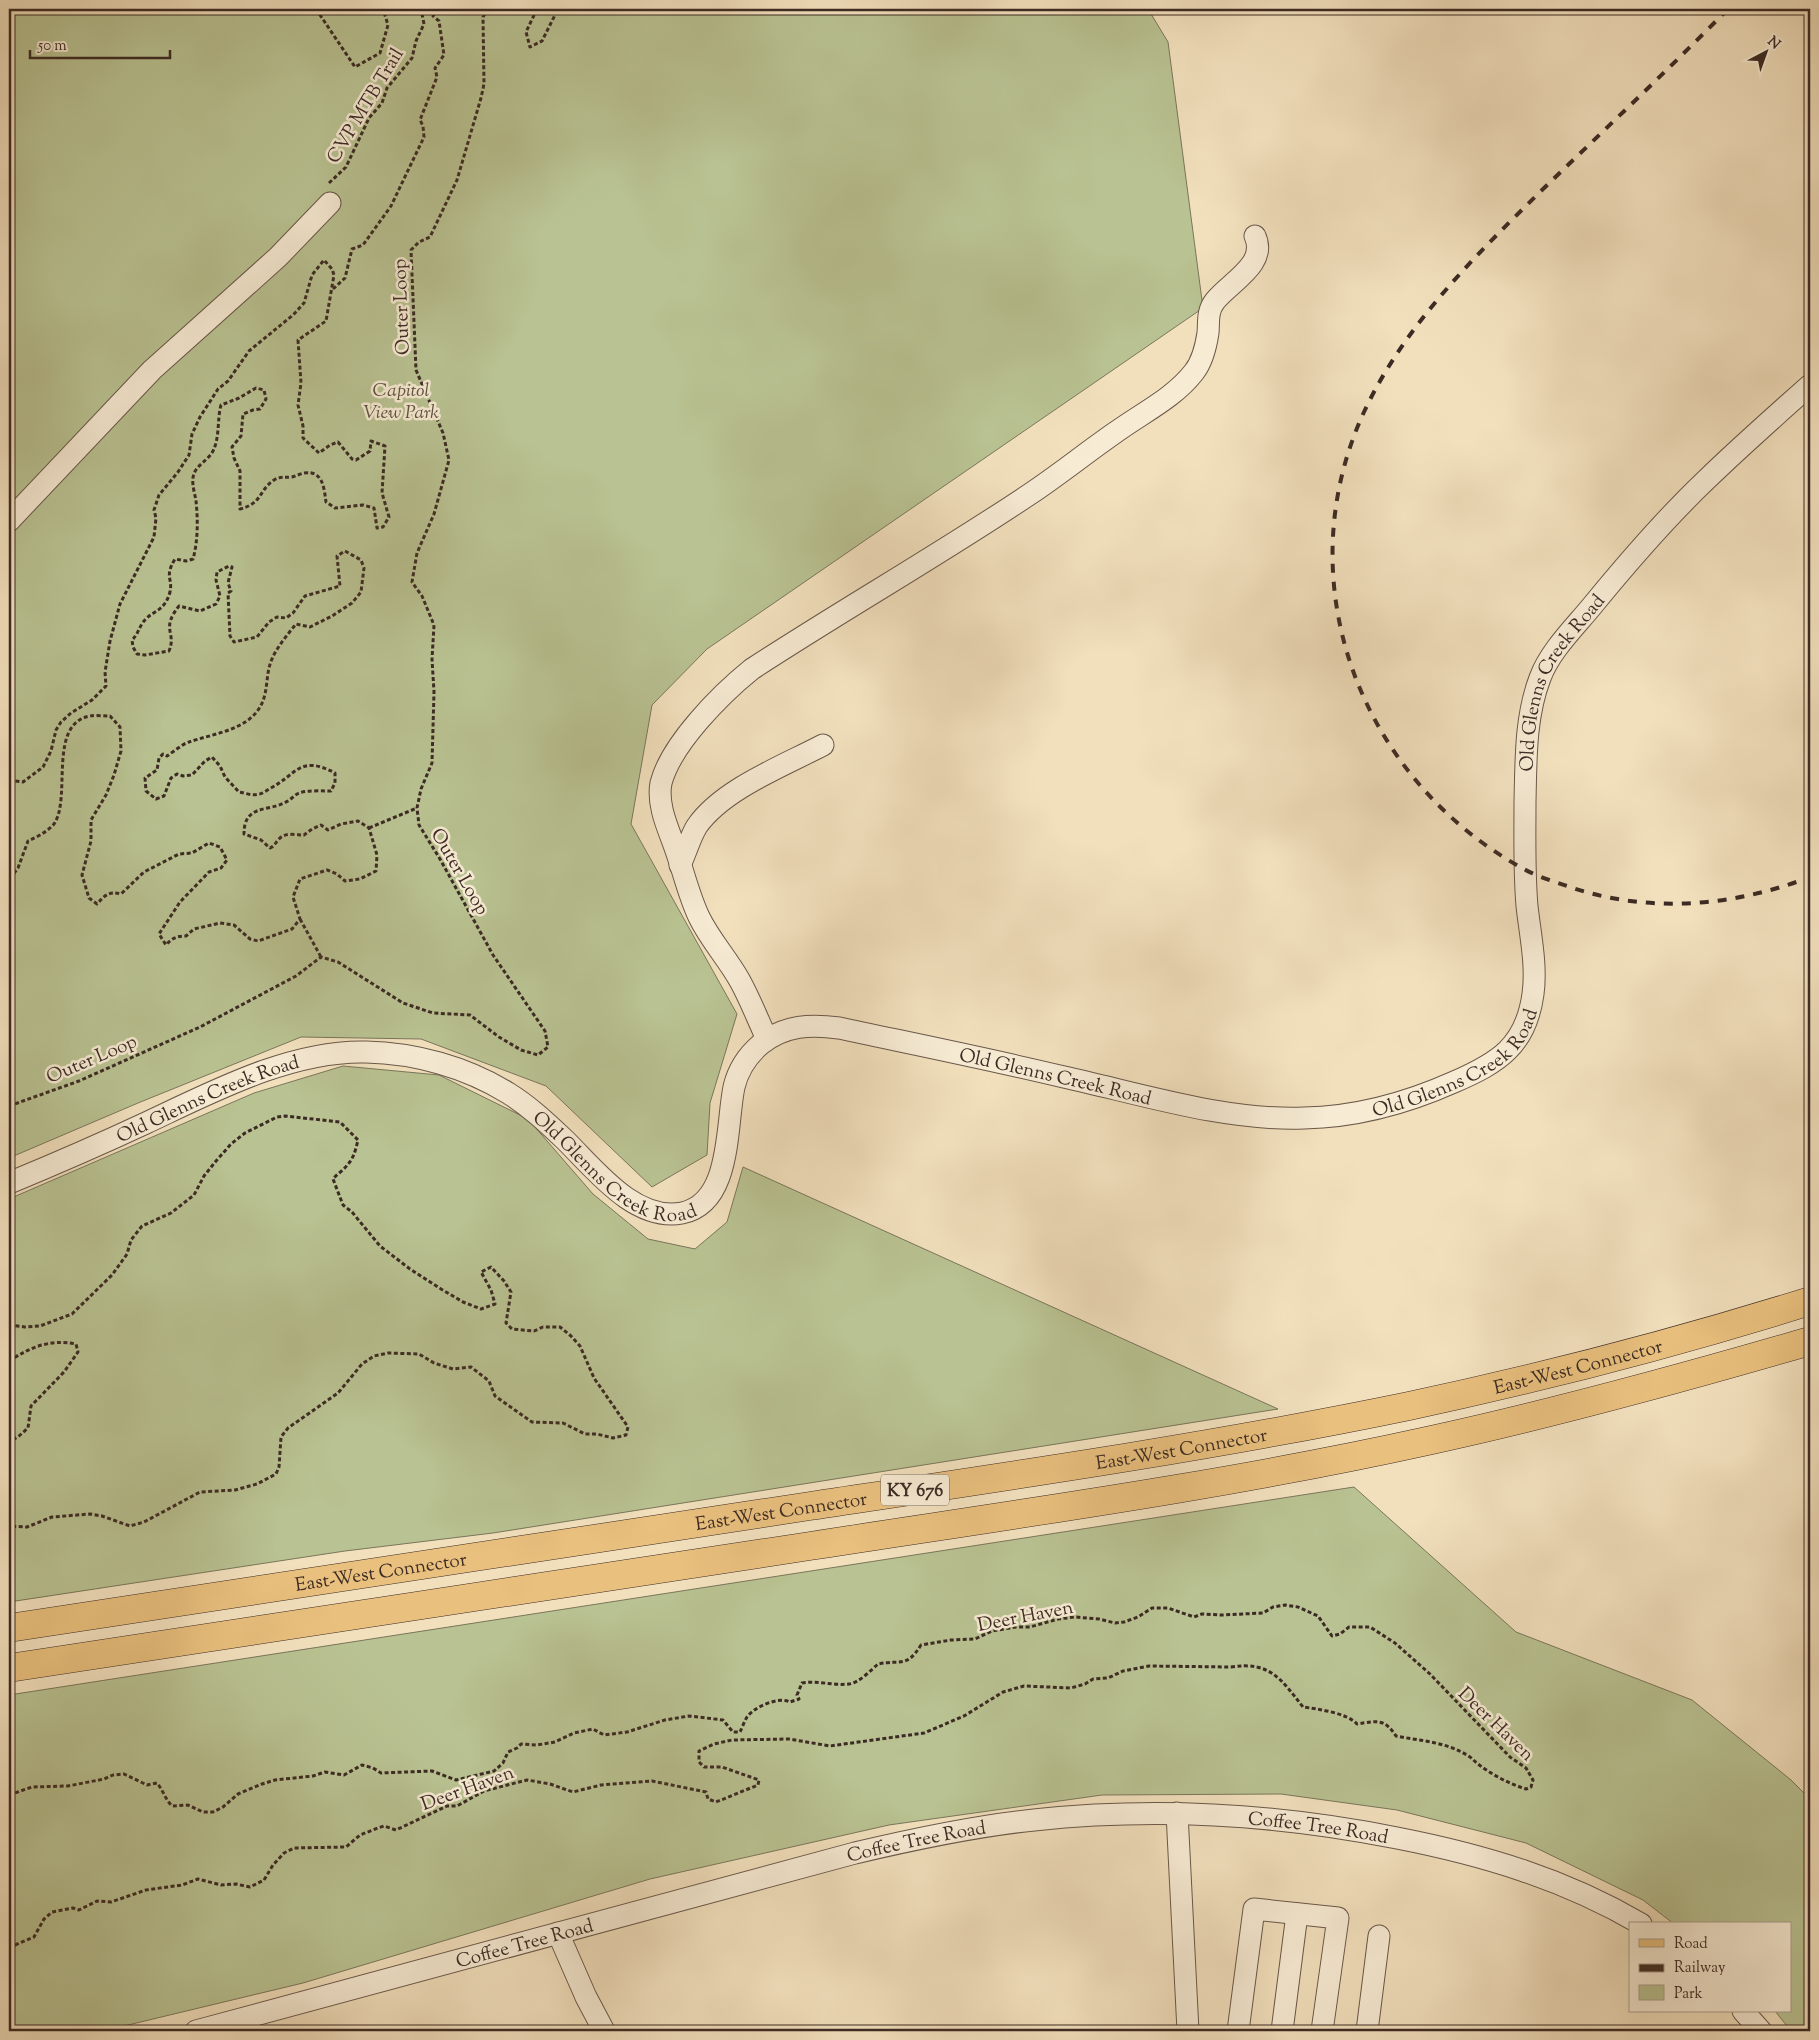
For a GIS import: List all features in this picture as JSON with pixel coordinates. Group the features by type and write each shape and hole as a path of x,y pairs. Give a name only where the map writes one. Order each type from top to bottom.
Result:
{"main road":[{"name":"East-West Connector","path":"9,1628 1228,1441 1408,1406 1535,1377 1662,1344 1810,1300"},
{"name":"East-West Connector","path":"9,1668 798,1548 1284,1471 1425,1442 1564,1410 1692,1376 1810,1341"}],"street":[{"path":"9,521 152,370 278,257 330,193"},
{"path":"767,1039 740,980 698,916 663,813 660,793 668,766 699,720 730,687 752,669 1030,494 1163,400 1186,381 1194,371 1204,350 1210,308 1255,260 1259,252 1255,236"},
{"name":"Old Glenns Creek Road","path":"9,1183 87,1150 243,1079 287,1064 324,1055 363,1052 397,1054 434,1061 476,1076 510,1094 531,1110 612,1187 636,1204 660,1213 682,1213 701,1204 715,1185 727,1147 734,1087 738,1074 750,1054 767,1039 798,1026 839,1028 1186,1104 1245,1115 1286,1118 1341,1115 1406,1100 1441,1088 1496,1061 1519,1038 1527,1020 1534,993 1534,963 1524,870 1526,774 1531,710 1543,670 1554,652 1630,559 1706,479 1810,385"},
{"path":"680,866 696,828 711,810 732,793 823,745"},
{"path":"1177,1813 1188,2031"},
{"name":"Coffee Tree Road","path":"196,2031 837,1858 930,1836 1032,1820 1117,1814 1177,1813 1266,1817 1366,1832 1467,1853 1515,1867 1566,1885 1606,1904 1638,1922"},
{"path":"1238,2031 1254,1909 1338,1918 1322,2031"},
{"path":"1282,2031 1297,1914"},
{"path":"558,1933 604,2031"},
{"path":"1367,2031 1379,1936"},
{"path":"1745,2012 1761,2031"}],"path":[{"path":"316,9 355,67 380,53 388,25 383,9"},
{"name":"CVP MTB Trail","path":"330,193 346,166 369,118 382,103 387,88 412,58 416,41 424,24 421,9"},
{"path":"333,290 345,278 352,249 363,245 391,206 424,137 424,126 420,120 437,77 435,68 444,55 439,21 433,16 438,9"},
{"name":"Outer Loop","path":"9,1106 79,1080 200,1027 296,976 321,957 338,962 403,1004 433,1013 470,1015 499,1037 521,1050 538,1055 548,1047 545,1031 493,955 419,825 418,808 421,789 432,763 434,692 432,658 434,625 422,596 412,582 417,552 434,514 449,460 443,433 416,370 411,250 419,242 430,237 459,174 484,84 483,17 488,9"},
{"path":"537,9 526,32 530,47 542,41 558,9"},
{"path":"9,780 22,782 43,767 51,751 56,730 61,722 71,713 92,700 106,686 105,672 110,641 120,604 154,537 156,518 154,510 159,495 189,455 192,434 200,417 218,390 228,381 249,351 293,315 304,303 312,275 324,260 332,269 334,275 333,290 326,321 298,340 301,383 298,405 303,426 302,438 319,453 330,444 338,442 352,459 356,460 370,451 371,441 385,446 382,493 388,517 386,522 383,527 378,528 374,508 368,506 335,508 326,502 324,483 316,475 305,473 292,477 280,477 272,481 252,506 240,509 240,471 234,458 232,447 242,436 243,414 260,409 266,399 264,390 256,388 239,398 221,405 214,450 206,462 198,467 192,481 196,503 197,538 192,559 186,561 175,559 168,570 170,591 163,608 142,623 139,633 132,640 137,654 169,652 171,646 168,624 170,617 179,606 200,611 216,604 220,596 216,580 217,572 229,566 232,566 228,583 231,591 228,593 230,636 234,642 256,637 276,617 286,618 293,613 305,596 340,586 338,556 345,552 360,560 364,568 361,592 352,603 310,627 296,624 272,658 266,679 266,695 260,708 239,725 205,738 187,742 167,756 164,754 160,758 157,770 145,778 146,791 156,799 164,796 171,778 177,774 192,776 205,761 212,757 220,766 225,777 239,792 260,794 276,786 293,771 308,765 323,767 335,773 335,783 331,790 298,793 286,803 264,808 250,815 244,824 244,834 261,840 270,848 285,834 304,835 321,825 328,830 341,824 358,821 369,828 377,855 376,871 360,880 345,881 337,874 327,870 300,878 293,897 300,919 321,957"},
{"path":"9,880 18,868 28,841 39,836 54,824 59,813 63,756 70,730 81,720 90,716 110,716 120,726 121,751 106,795 90,820 90,841 82,875 89,898 97,904 105,895 112,892 121,894 144,872 179,854 192,853 209,843 220,847 227,860 221,868 209,872 180,902 159,934 166,945 178,936 186,936 194,929 220,922 234,925 250,939 258,941 292,929 300,919"},
{"path":"369,828 418,808"},
{"path":"9,1325 25,1328 40,1326 72,1314 112,1275 127,1254 131,1240 142,1226 171,1213 194,1195 204,1176 216,1161 231,1144 245,1133 277,1117 285,1116 340,1122 358,1140 348,1165 333,1179 343,1205 352,1212 380,1246 410,1269 441,1289 463,1302 481,1309 494,1304 491,1290 481,1272 491,1267 511,1292 506,1324 512,1329 534,1331 543,1327 560,1327 580,1346 594,1378 628,1427 626,1435 613,1438 597,1434 585,1434 564,1424 532,1422 495,1396 489,1381 471,1368 453,1368 434,1363 419,1354 388,1353 374,1356 362,1364 338,1393 288,1428 280,1437 279,1467 276,1474 257,1484 235,1490 200,1492 144,1522 130,1526 102,1516 90,1514 52,1517 27,1527 9,1526"},
{"path":"9,1361 29,1348 62,1341 76,1344 78,1352 64,1372 31,1406 28,1428 9,1442"},
{"name":"Deer Haven","path":"9,1795 32,1787 68,1786 124,1774 147,1785 157,1783 162,1789 165,1799 172,1806 188,1806 203,1812 213,1812 223,1807 238,1794 262,1784 275,1780 313,1776 325,1772 344,1775 362,1765 373,1768 381,1773 432,1771 456,1780 494,1771 503,1763 508,1752 521,1744 537,1745 555,1742 574,1732 593,1729 604,1735 627,1732 665,1720 689,1716 723,1720 733,1732 740,1732 748,1716 758,1708 771,1701 785,1700 790,1702 799,1699 798,1696 802,1683 810,1681 849,1684 878,1664 902,1662 913,1658 921,1645 951,1640 975,1639 992,1631 1030,1627 1058,1619 1075,1617 1099,1619 1115,1623 1124,1622 1138,1617 1152,1608 1168,1608 1194,1617 1202,1614 1222,1615 1262,1612 1273,1607 1285,1605 1298,1607 1318,1616 1332,1636 1340,1634 1348,1627 1370,1627 1395,1643 1430,1674 1510,1757 1526,1768 1533,1780 1531,1787 1526,1789 1510,1784 1479,1765 1471,1757 1453,1748 1433,1742 1396,1736 1390,1727 1378,1721 1357,1724 1343,1714 1330,1714 1303,1707 1273,1672 1244,1665 1230,1667 1149,1666 1123,1671 1108,1678 1093,1679 1085,1684 1071,1688 1024,1686 1003,1692 964,1716 924,1733 830,1746 789,1739 732,1740 714,1744 699,1751 699,1762 704,1767 722,1767 759,1780 758,1785 716,1802 708,1799 706,1792 652,1781 601,1785 574,1792 550,1784 526,1780 484,1792 457,1806 447,1806 396,1830 384,1826 378,1828 360,1835 346,1847 294,1848 284,1853 273,1865 264,1880 250,1887 236,1884 221,1885 198,1879 182,1885 146,1890 111,1902 97,1901 79,1910 73,1908 52,1912 44,1919 34,1937 14,1945 9,1942"}],"green space":[{"name":"Capitol View Park","path":"9,9 1148,9 1168,42 1203,308 707,649 652,705 631,824 737,1014 710,1103 707,1155 652,1187 546,1086 421,1039 301,1037 9,1158"},
{"path":"343,1066 439,1075 528,1119 593,1194 648,1239 695,1249 727,1222 743,1167 1278,1409 493,1533 345,1551 9,1602 9,1199 254,1093"},
{"path":"1354,1487 1516,1632 1692,1700 1791,1780 1810,1799 1810,2031 1791,2031 1776,2012 1792,2012 1792,1922 1671,1922 1643,1900 1526,1843 1397,1810 1281,1794 1102,1795 889,1825 650,1879 303,1983 103,2031 9,2031 9,1695"}],"railway":[{"path":"1728,9 1490,242 1442,294 1399,351 1380,381 1364,412 1342,477 1333,543 1337,608 1353,671 1380,730 1418,783 1466,830 1522,868 1550,880 1597,895 1628,901 1658,903 1689,903 1750,895 1810,877"}]}
